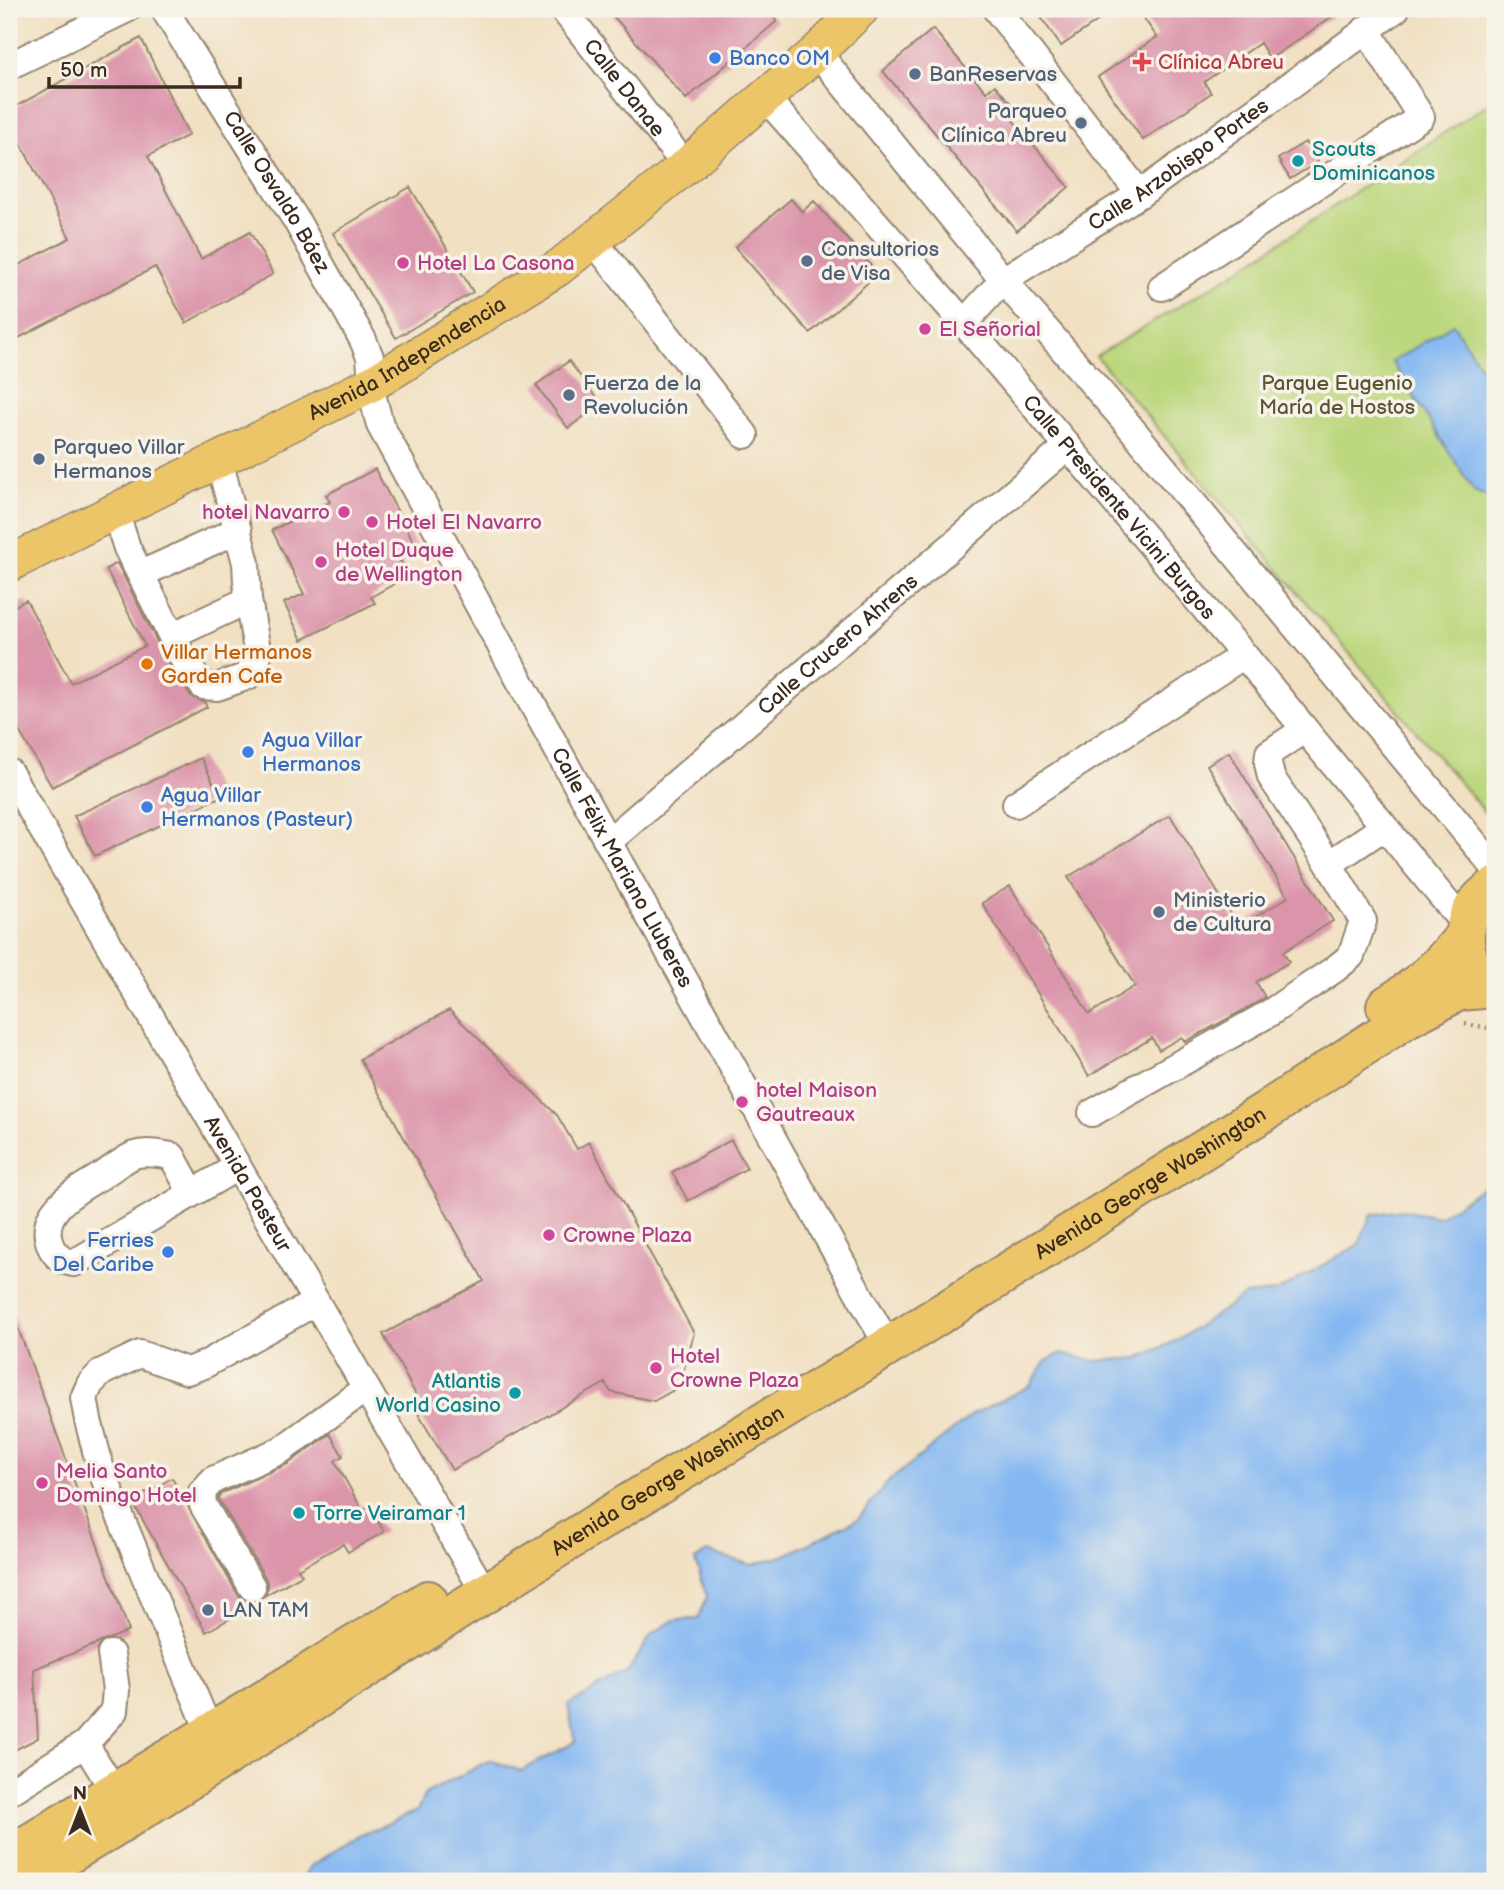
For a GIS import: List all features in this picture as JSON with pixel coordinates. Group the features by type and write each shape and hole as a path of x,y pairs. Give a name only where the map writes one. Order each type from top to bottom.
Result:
{"highway":[{"name":"Avenida George Washington","path":"883,1337 1420,984 1445,961 1465,930 1476,902 1495,887"},
{"path":"1465,930 1468,957 1473,967 1479,976 1495,988"},
{"name":"Avenida George Washington","path":"24,1881 479,1584 637,1471 883,1337 1267,1110 1407,1018 1459,990 1495,988"},
{"name":"Avenida George Washington","path":"9,1856 210,1734 479,1584"}],"main road":[{"name":"Avenida Independencia","path":"9,564 373,383 429,351 558,268 686,166 817,52 861,9"}],"street":[{"path":"9,66 128,9"},
{"name":"Calle Osvaldo Báez","path":"164,9 296,220 363,340 370,357 373,383"},
{"name":"Calle Danae","path":"563,9 686,166"},
{"path":"996,9 1140,194"},
{"name":"Calle Arzobispo Portes","path":"964,323 1003,280 1140,194 1396,9"},
{"path":"1161,287 1421,117 1366,29"},
{"path":"817,52 1003,280 1126,422 1495,868"},
{"name":"Calle Presidente Vicini Burgos","path":"765,97 964,323 1068,446 1244,656 1465,930"},
{"path":"593,240 745,435"},
{"name":"Calle Félix Mariano Lluberes","path":"373,383 373,398 380,425 883,1337"},
{"name":"Calle Crucero Ahrens","path":"608,842 1068,446"},
{"path":"116,511 127,548 186,664 203,686 217,687 248,676 258,655 248,600 246,563 219,460"},
{"path":"141,574 237,530"},
{"path":"172,636 248,600"},
{"path":"1016,804 1244,656"},
{"path":"1092,1112 1268,1014 1351,956 1363,921 1271,777 1268,763 1269,753 1304,730"},
{"name":"Avenida Pasteur","path":"9,772 479,1584"},
{"path":"1329,864 1384,827"},
{"path":"192,1193 172,1156 155,1153 135,1155 64,1199 53,1213 49,1242 55,1254 66,1262 74,1263 237,1167"},
{"path":"210,1734 101,1470 84,1398 90,1384 102,1372 140,1353 187,1371 204,1365 316,1302"},
{"path":"253,1587 203,1505 202,1492 213,1480 281,1450 365,1389"},
{"path":"9,1792 85,1745 114,1711 116,1690 111,1654"},
{"path":"85,1745 114,1791"}],"path":[{"path":"1457,1022 1476,1028 1495,1029"}],"green space":[{"name":"Parque Eugenio María de Hostos","path":"1495,99 1495,824 1096,356 1231,275"}],"water":[{"path":"1453,324 1495,390 1495,500 1474,491 1392,362"},
{"path":"1495,1179 1495,1881 304,1881 309,1867 357,1837 417,1811 425,1794 490,1760 521,1771 575,1742 568,1705 628,1671 652,1634 674,1620 698,1619 707,1597 695,1560 708,1552 752,1565 786,1555 858,1519 889,1481 973,1414 1030,1386 1045,1362 1061,1353 1095,1361 1138,1358 1178,1340 1245,1295 1276,1292 1359,1244 1371,1215 1402,1210 1439,1217"}],"building":[{"path":"607,9 766,9 777,21 686,99"},
{"path":"1035,9 1115,9 1061,46"},
{"path":"1137,9 1343,9 1270,59 1260,43 1204,82 1211,93 1143,140 1098,77 1157,37"},
{"path":"933,29 986,92 995,85 1014,107 1007,113 1069,187 1017,231 883,71"},
{"path":"141,38 189,135 148,156 201,259 250,232 273,274 186,323 155,267 9,343 9,270 70,238 9,121 9,110"},
{"name":"Scouts Dominicanos","path":"1305,142 1318,162 1290,179 1278,159"},
{"name":"Hotel La Casona","path":"410,187 473,292 396,338 333,233"},
{"name":"Consultorios de Visa","path":"791,199 802,212 814,201 878,274 810,333 735,247"},
{"name":"Fuerza de la Revolución","path":"569,361 601,404 568,428 536,385"},
{"path":"375,469 418,550 400,560 408,576 371,597 375,603 302,640 284,603 304,594 272,530 330,502 326,495"},
{"name":"Villar Hermanos Garden Cafe","path":"117,563 172,671 191,696 204,702 207,707 52,787 9,714 9,609 26,600 71,683 145,646 106,569"},
{"name":"Ministerio de Cultura","path":"1229,752 1333,921 1283,952 1289,962 1256,982 1265,997 1260,1001 1185,1042 1182,1037 1159,1050 1152,1038 1089,1076 982,903 1010,886 1089,1014 1135,986 1068,877 1170,815 1239,927 1288,897 1207,765"},
{"name":"Agua Villar Hermanos (Pasteur)","path":"201,758 220,797 95,856 74,816"},
{"name":"Crowne Plaza","path":"449,1010 557,1115 577,1149 589,1142 694,1333 679,1387 654,1401 611,1392 605,1383 452,1470 417,1412 423,1408 383,1334 484,1281 360,1059"},
{"path":"731,1140 747,1168 688,1201 672,1172"},
{"name":"Melia Santo Domingo Hotel","path":"11,1309 129,1631 34,1669 38,1738 9,1753 9,1310"},
{"name":"Torre Veiramar 1","path":"330,1434 343,1456 335,1461 362,1510 370,1506 384,1532 348,1552 343,1544 298,1569 302,1575 264,1596 268,1587 266,1579 218,1498 222,1493 288,1464"},
{"path":"172,1478 238,1595 253,1603 206,1632 132,1501"}],"place":[{"name":"Banco OM","path":"715,58"},
{"name":"Clínica Abreu","path":"1142,62"},
{"name":"BanReservas","path":"915,74"},
{"name":"Parqueo Clínica Abreu","path":"1081,123"},
{"name":"Scouts Dominicanos","path":"1298,161"},
{"name":"Consultorios de Visa","path":"807,261"},
{"name":"Hotel La Casona","path":"403,263"},
{"name":"El Señorial","path":"925,329"},
{"name":"Fuerza de la Revolución","path":"569,395"},
{"name":"Parqueo Villar Hermanos","path":"39,459"},
{"name":"hotel Navarro","path":"344,512"},
{"name":"Hotel El Navarro","path":"372,522"},
{"name":"Hotel Duque de Wellington","path":"321,562"},
{"name":"Villar Hermanos Garden Cafe","path":"147,664"},
{"name":"Agua Villar Hermanos","path":"248,752"},
{"name":"Agua Villar Hermanos (Pasteur)","path":"147,807"},
{"name":"Ministerio de Cultura","path":"1159,912"},
{"name":"hotel Maison Gautreaux","path":"742,1102"},
{"name":"Crowne Plaza","path":"549,1235"},
{"name":"Ferries Del Caribe","path":"168,1252"},
{"name":"Hotel Crowne Plaza","path":"656,1368"},
{"name":"Atlantis World Casino","path":"515,1393"},
{"name":"Melia Santo Domingo Hotel","path":"42,1483"},
{"name":"Torre Veiramar 1","path":"299,1513"},
{"name":"LAN TAM","path":"208,1610"}]}
